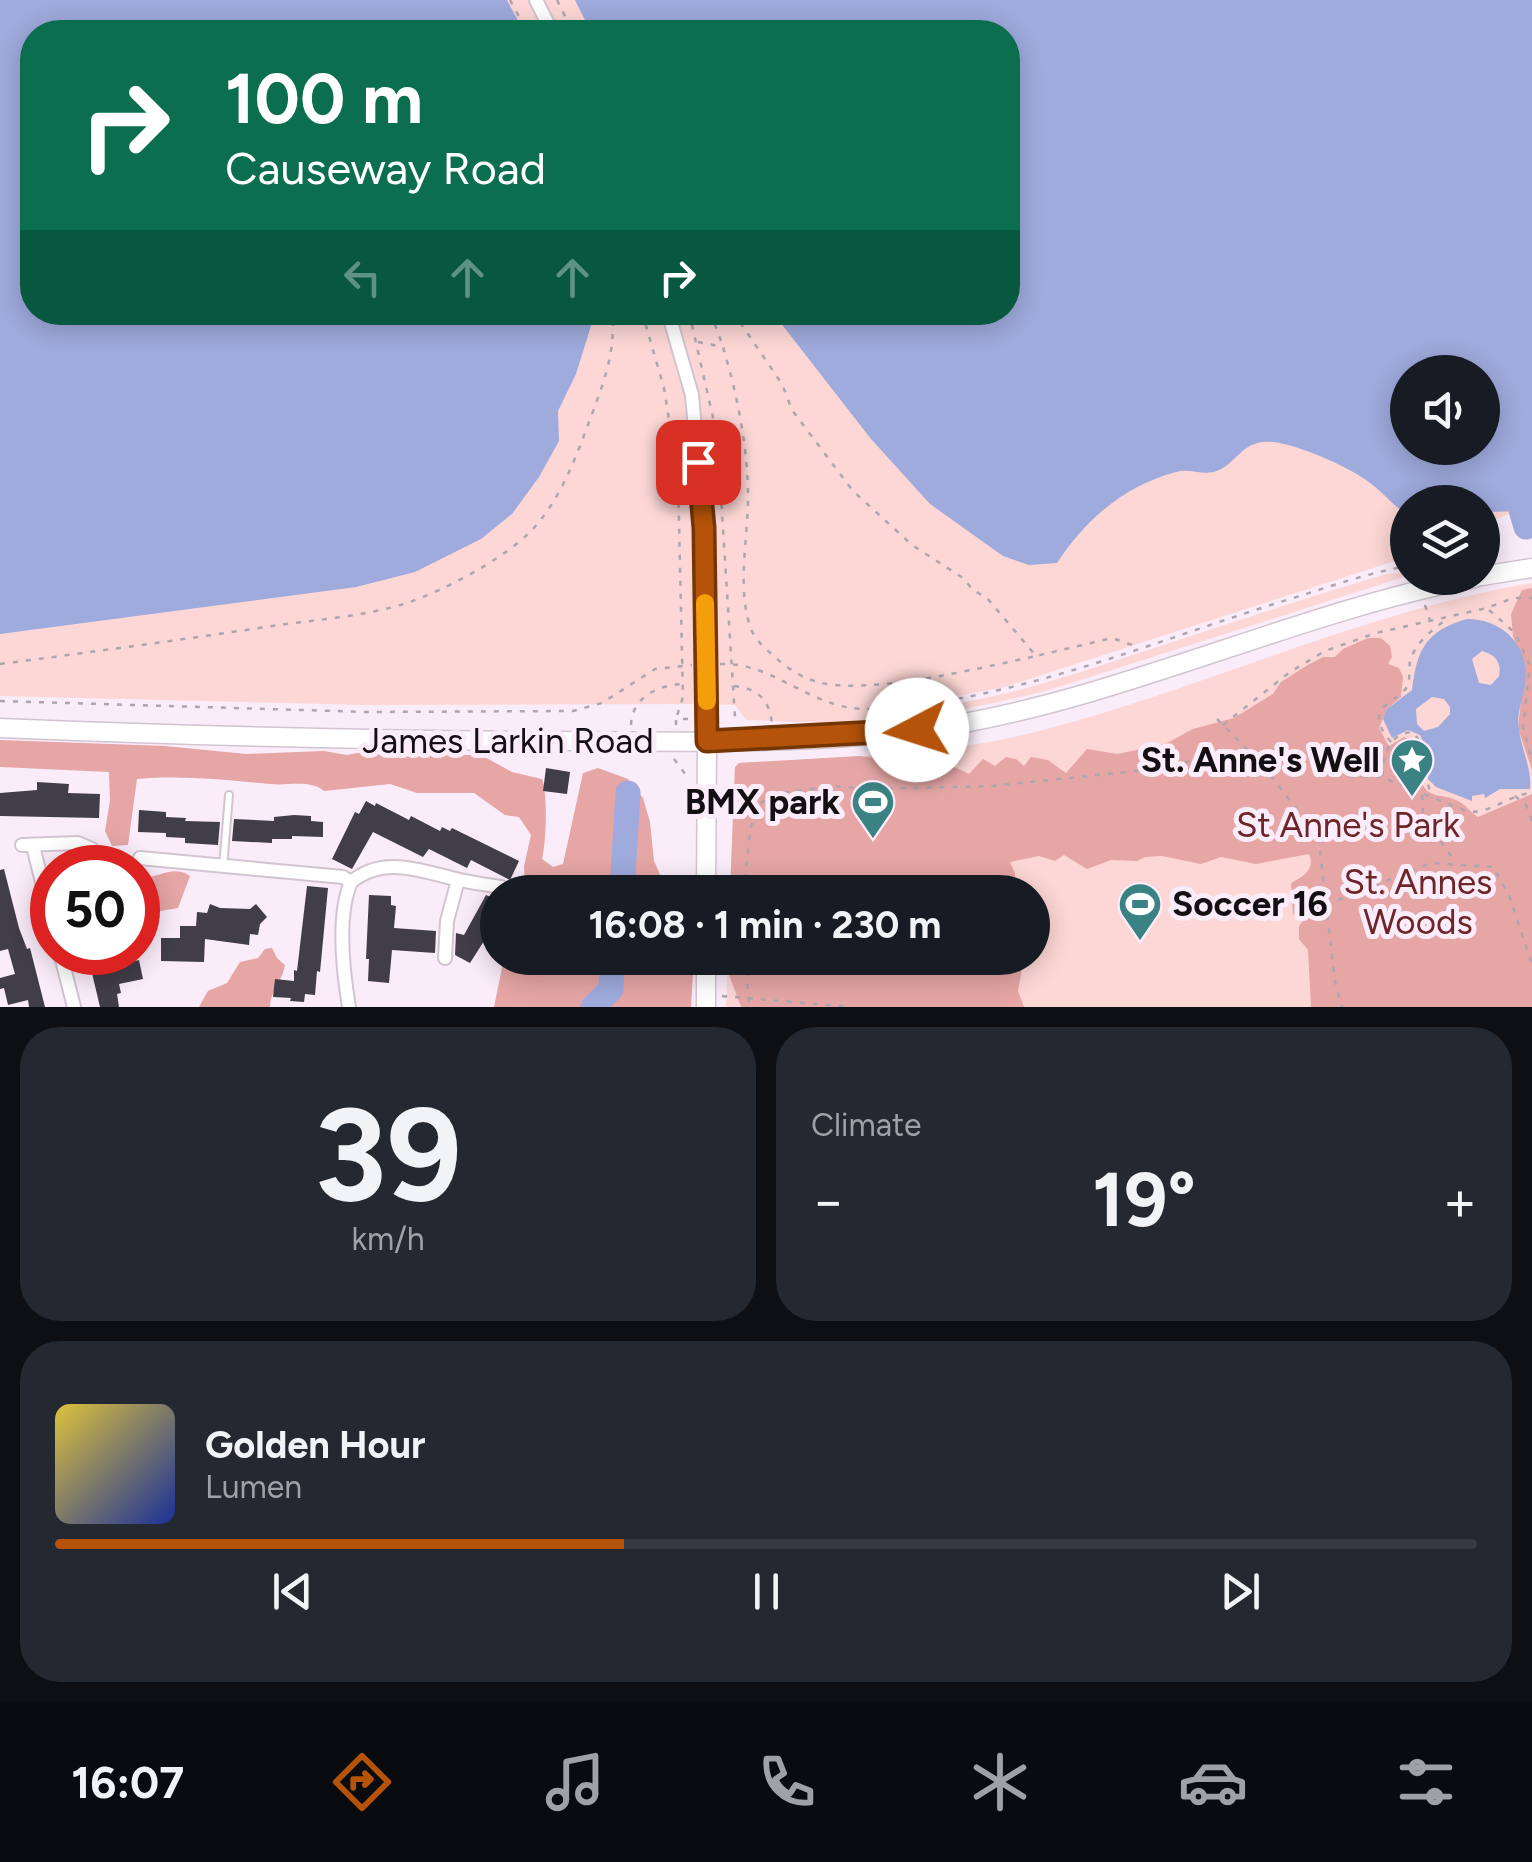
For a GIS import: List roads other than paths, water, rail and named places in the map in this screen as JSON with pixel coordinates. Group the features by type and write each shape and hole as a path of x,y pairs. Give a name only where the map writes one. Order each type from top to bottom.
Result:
{"main road":[{"path":"1500,573 1532,568"},
{"name":"James Larkin Road","path":"0,728 285,740 630,742 901,732 1000,716 1186,664 1399,595"},
{"path":"706,875 707,741"},
{"path":"706,975 706,1001"}],"street":[{"path":"672,325 692,396 704,528 707,741"},
{"path":"53,845 81,845"},
{"path":"160,860 343,877 350,882"},
{"path":"349,1007 343,974 345,895 350,882 374,868 391,866 480,884"},
{"path":"444,958 447,921 458,880"},
{"path":"66,975 74,1007"}],"lane":[{"path":"223,867 229,794"}],"water":[{"path":"0,0 507,0 518,20 20,20 20,325 591,325 576,374 558,411 559,441 512,514 481,539 415,572 356,587 0,634"},
{"path":"575,0 1532,0 1532,511 1500,512 1500,485 1390,485 1390,501 1347,468 1273,442 1253,444 1214,472 1176,472 1123,495 1081,532 1057,563 1029,565 1003,556 930,504 871,439 782,325 1020,325 1020,20 585,20"},
{"path":"1467,619 1492,624 1519,647 1526,671 1518,724 1530,789 1500,789 1485,798 1484,794 1472,796 1472,801 1436,787 1428,779 1427,749 1420,735 1408,730 1392,738 1383,719 1387,709 1412,690 1426,644 1453,624","holes":["1482,651 1498,663 1499,676 1491,685 1479,683 1472,659","1432,697 1444,699 1450,714 1438,727 1424,731 1417,724 1416,709"]}],"waterway":[{"path":"1521,510 1526,527"},
{"path":"623,875 628,793"},
{"path":"593,1007 611,989 611,975"}],"place":[{"name":"St. Anne's Well","path":"1412,798"},
{"name":"BMX park","path":"873,840"},
{"name":"Soccer 16","path":"1140,942"}],"park label":[{"name":"St Anne's Park","path":"1348,825"},
{"name":"St. Annes Woods","path":"1418,902"}]}
